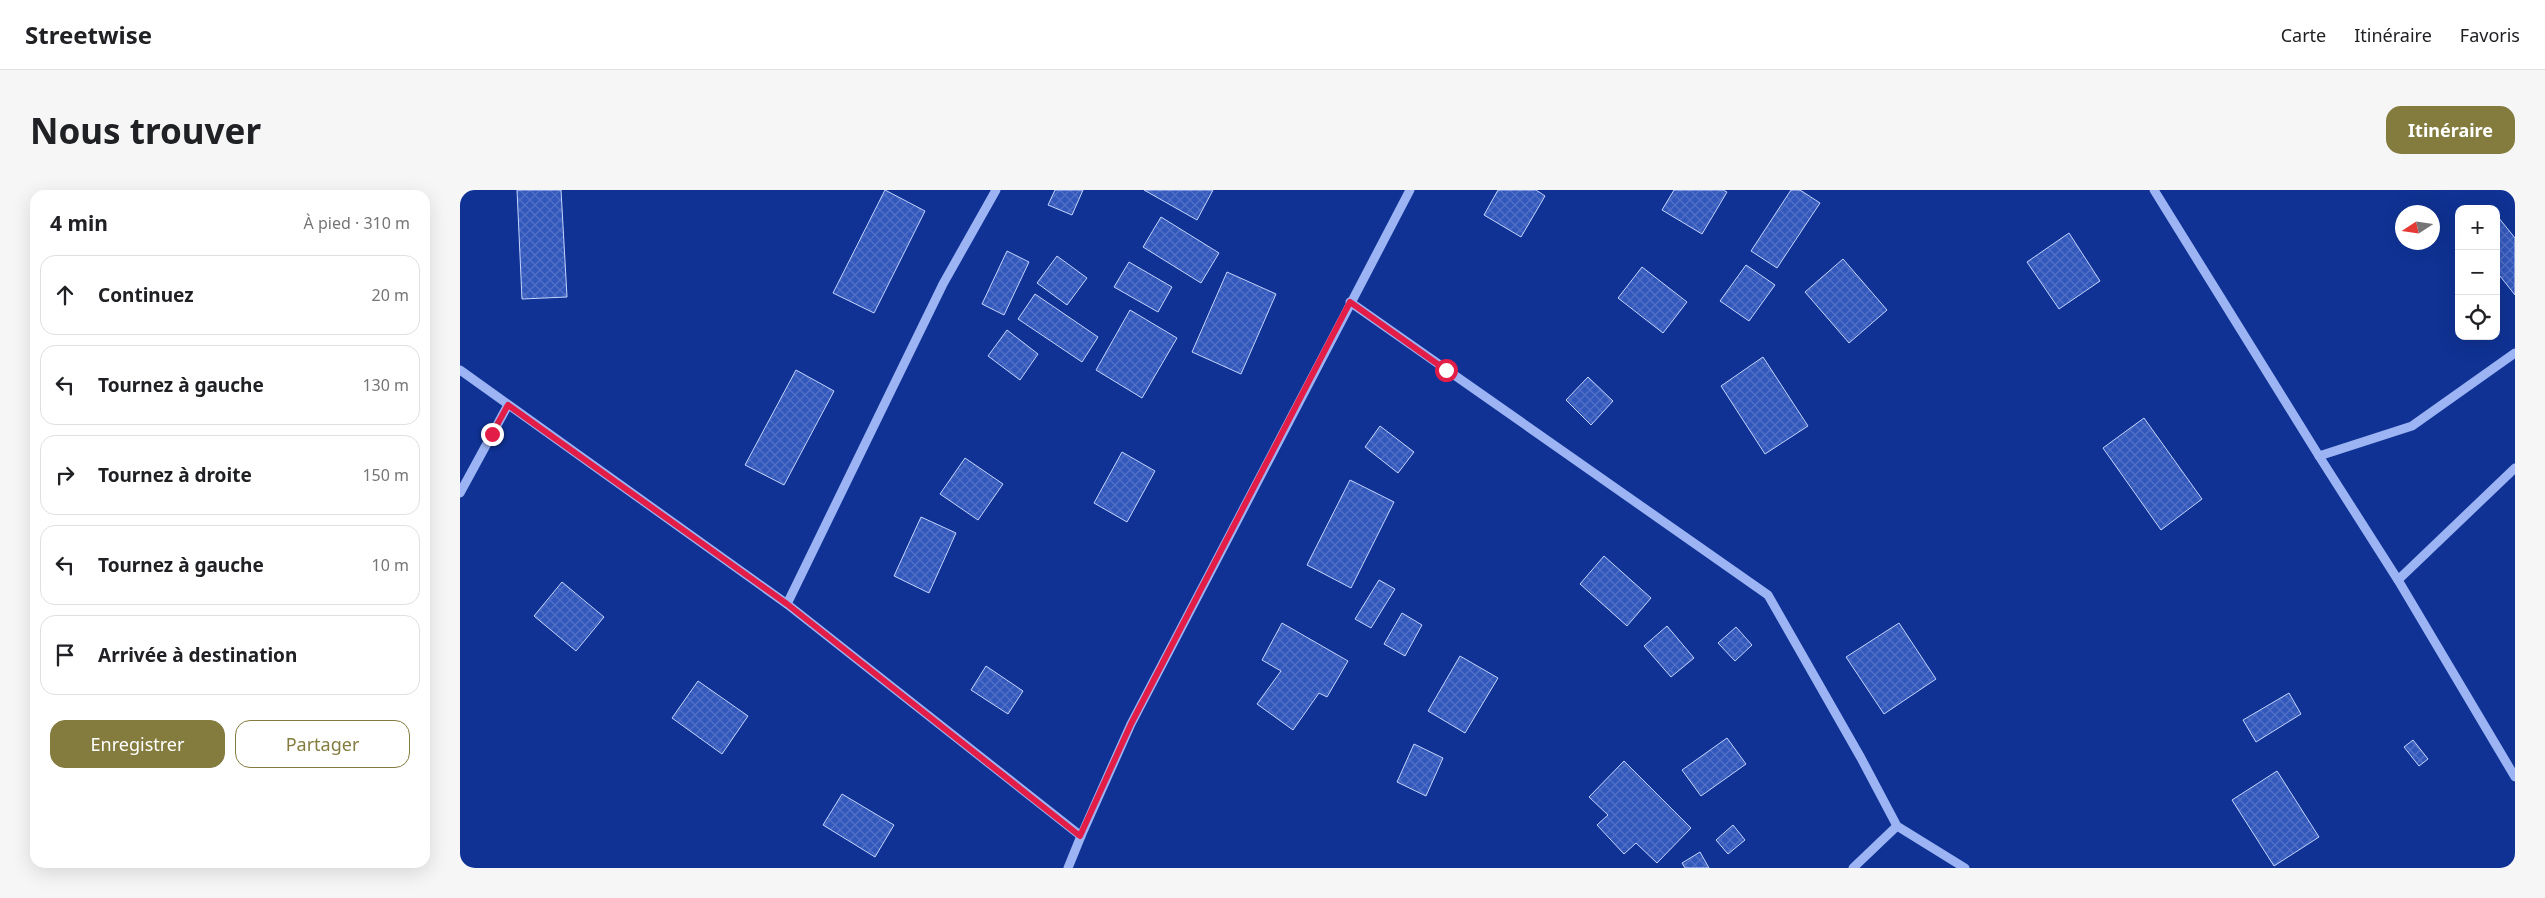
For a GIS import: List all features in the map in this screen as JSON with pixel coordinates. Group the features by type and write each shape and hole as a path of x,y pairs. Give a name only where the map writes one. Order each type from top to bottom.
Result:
{"street":[{"path":"787,604 943,284 996,190"},
{"path":"1068,868 1080,836 1131,724 1410,190"},
{"path":"2154,190 2398,580 2515,776"},
{"path":"1350,302 1768,595 1861,758 1897,826 1965,868"},
{"path":"2319,456 2412,426 2515,354"},
{"path":"460,370 787,604 1080,836"},
{"path":"460,493 508,405"},
{"path":"2398,580 2515,468"},
{"path":"1853,868 1897,826"}],"building":[{"path":"517,190 561,190 567,297 522,299"},
{"path":"885,190 925,211 874,313 833,293"},
{"path":"1055,190 1083,190 1072,215 1048,205"},
{"path":"1144,190 1213,190 1197,220"},
{"path":"1498,190 1536,190 1545,196 1521,237 1484,215"},
{"path":"1674,190 1723,190 1727,192 1702,234 1662,210"},
{"path":"1791,190 1800,190 1820,203 1777,268 1751,251"},
{"path":"1161,217 1219,253 1201,283 1143,247"},
{"path":"2500,219 2515,238 2515,295 2500,276"},
{"path":"2069,233 2100,281 2059,309 2027,262"},
{"path":"1007,251 1029,262 1004,315 982,304"},
{"path":"1057,256 1087,278 1067,305 1037,283"},
{"path":"1843,259 1887,310 1849,343 1805,292"},
{"path":"1129,262 1172,287 1158,312 1114,287"},
{"path":"1746,265 1775,285 1749,321 1720,301"},
{"path":"1642,267 1687,302 1663,333 1618,298"},
{"path":"1227,272 1276,294 1241,374 1192,352"},
{"path":"1035,294 1098,337 1082,362 1018,319"},
{"path":"1130,310 1177,338 1142,398 1096,370"},
{"path":"1007,330 1038,354 1020,380 988,356"},
{"path":"1763,357 1808,426 1765,454 1721,386"},
{"path":"796,370 834,391 784,485 745,465"},
{"path":"1588,377 1613,401 1591,425 1566,400"},
{"path":"2144,418 2202,499 2161,530 2103,448"},
{"path":"1380,426 1414,452 1398,473 1365,447"},
{"path":"1122,452 1155,471 1127,522 1094,503"},
{"path":"965,458 1003,484 978,520 940,494"},
{"path":"1350,480 1394,502 1351,588 1307,565"},
{"path":"921,517 956,533 929,593 894,576"},
{"path":"1604,556 1651,598 1627,626 1580,584"},
{"path":"1379,580 1395,589 1371,628 1355,619"},
{"path":"562,582 604,617 576,651 534,616"},
{"path":"1402,613 1422,625 1405,656 1384,644"},
{"path":"1282,623 1348,661 1327,697 1319,693 1293,730 1257,704 1281,671 1262,660"},
{"path":"1899,623 1936,679 1884,714 1846,657"},
{"path":"1667,626 1694,658 1671,677 1644,646"},
{"path":"1736,627 1752,645 1735,661 1718,643"},
{"path":"1460,656 1498,678 1465,733 1428,711"},
{"path":"986,666 1023,691 1008,714 971,690"},
{"path":"698,681 748,716 722,754 672,718"},
{"path":"2289,693 2301,714 2256,742 2243,720"},
{"path":"1727,738 1746,764 1701,796 1682,770"},
{"path":"2413,740 2428,759 2419,766 2404,747"},
{"path":"1414,744 1443,758 1426,796 1397,782"},
{"path":"1624,761 1691,828 1657,863 1636,843 1624,854 1597,825 1608,815 1589,797"},
{"path":"2277,771 2319,837 2274,866 2232,800"},
{"path":"842,794 894,825 875,857 823,825"},
{"path":"1733,825 1745,840 1728,854 1716,840"},
{"path":"1700,852 1709,868 1685,868 1682,863"}],"route":[{"path":"492,434 508,405 787,604 1080,836 1131,724 1350,302 1446,370"}]}
